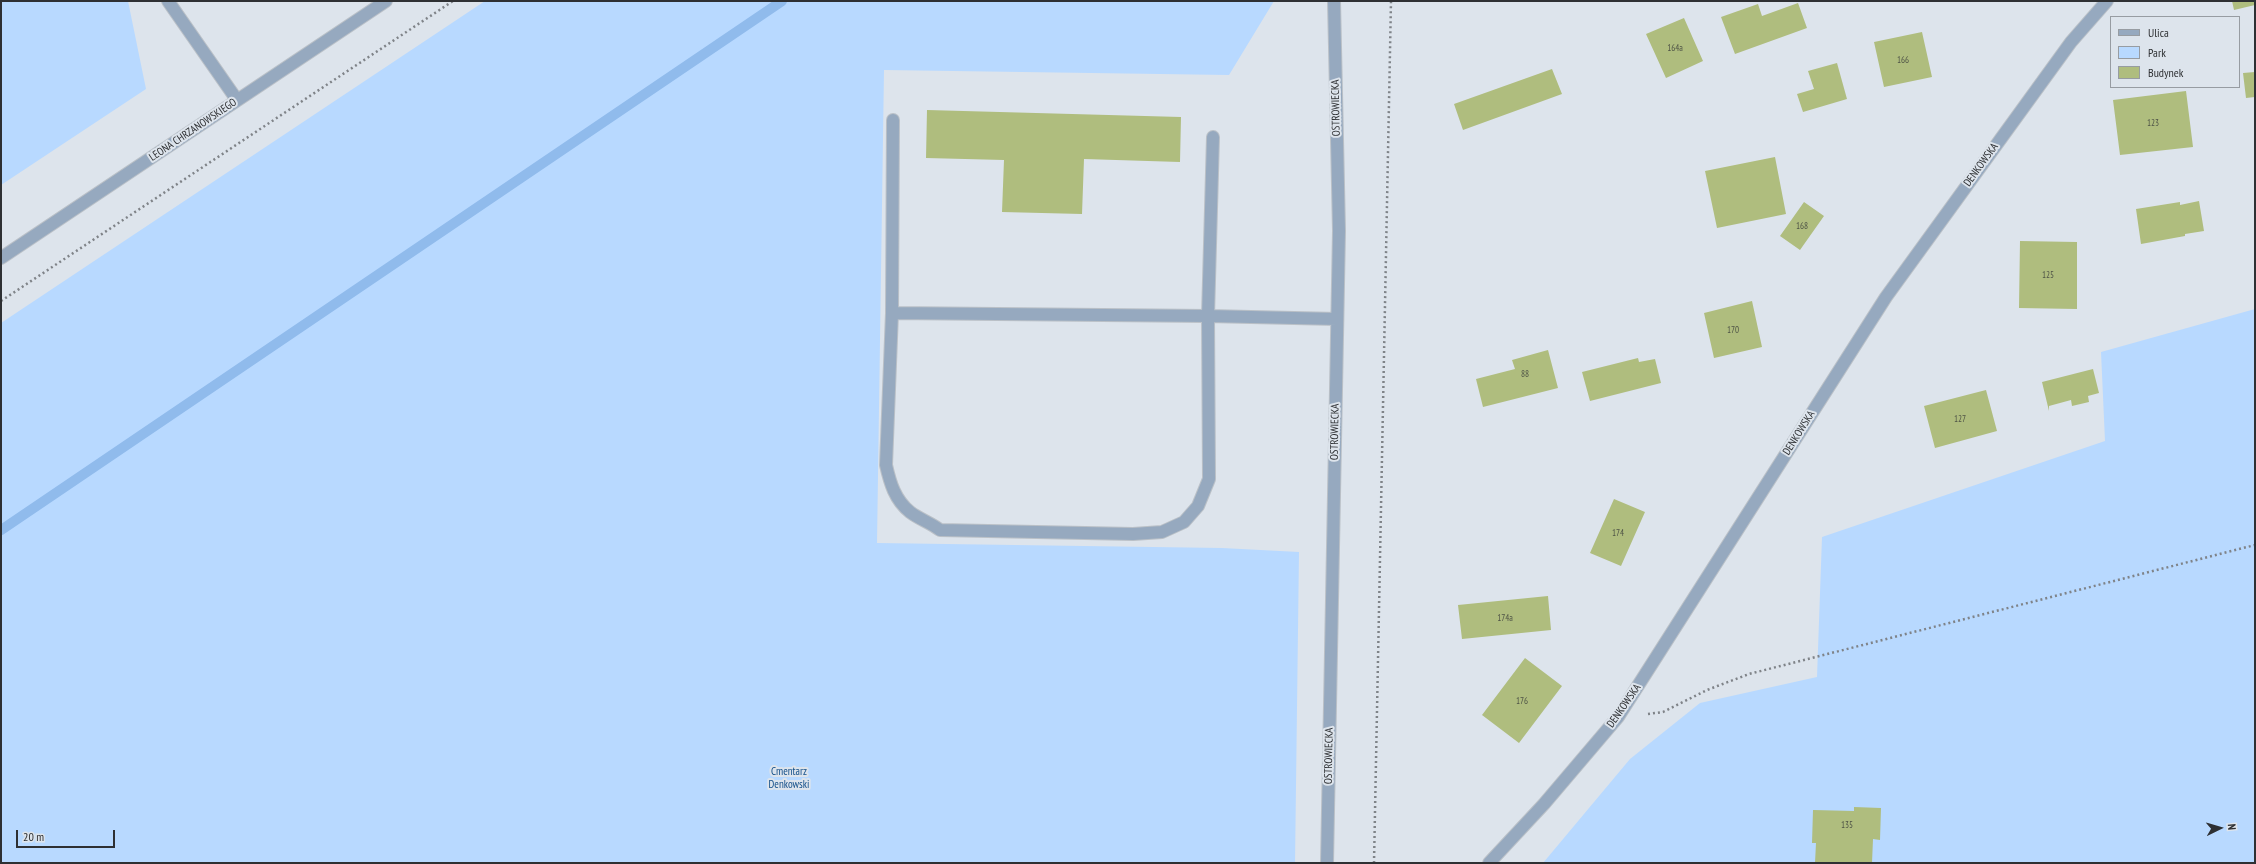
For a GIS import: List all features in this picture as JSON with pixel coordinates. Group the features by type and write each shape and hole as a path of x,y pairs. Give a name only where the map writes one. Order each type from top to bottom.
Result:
{"street":[{"path":"168,1 237,100"},
{"name":"LEONA CHRZANOWSKIEGO","path":"1,258 386,1"},
{"name":"OSTROWIECKA","path":"1327,863 1339,232 1334,1"},
{"name":"DENKOWSKA","path":"1489,863 1544,804 1618,717 1886,297 2071,42 2107,1"},
{"path":"893,120 892,313 886,465 892,488 899,501 911,512 926,519 940,530 1133,534 1162,532 1184,522 1198,506 1209,479 1208,316 1213,137"},
{"path":"892,313 1208,316 1337,319"}],"path":[{"path":"1,301 453,1"},
{"path":"1374,863 1391,1"},
{"path":"1618,717 1663,712 1708,690 1749,674 2255,545"}],"green space":[{"path":"1,1 128,1 146,89 1,185"},
{"name":"Cmentarz Denkowski","path":"485,1 1274,1 1229,75 884,70 877,543 1222,548 1299,552 1295,863 1,863 1,323"},
{"path":"2255,309 2255,863 1543,863 1630,759 1700,703 1817,677 1822,537 2105,441 2101,352"}],"building":[{"path":"2232,1 2255,1 2255,5 2234,10"},
{"path":"1798,3 1807,28 1735,54 1721,17 1758,4 1762,16"},
{"path":"1684,18 1703,61 1666,78 1646,34"},
{"path":"1922,32 1932,77 1884,87 1874,42"},
{"path":"1837,63 1847,99 1803,112 1797,94 1814,89 1808,71"},
{"path":"1552,69 1562,94 1463,130 1454,104"},
{"path":"2255,72 2255,97 2246,98 2243,73"},
{"path":"2186,91 2193,147 2120,155 2113,100"},
{"path":"927,110 1181,117 1180,162 1084,159 1082,214 1002,212 1004,160 926,158"},
{"path":"1775,157 1786,214 1717,228 1705,171"},
{"path":"2199,201 2204,231 2141,244 2136,209 2180,202 2180,205"},
{"path":"1804,202 1824,216 1800,250 1780,236"},
{"path":"2020,241 2077,242 2077,309 2019,308"},
{"path":"1752,301 1762,347 1714,358 1704,313"},
{"path":"1548,350 1558,388 1483,407 1476,379 1515,369 1512,360"},
{"path":"1638,358 1639,362 1655,359 1661,383 1590,401 1582,372"},
{"path":"2093,369 2099,393 2088,396 2089,402 2072,406 2071,400 2049,406 2049,411 2042,382"},
{"path":"1986,390 1997,431 1935,448 1924,406"},
{"path":"1614,499 1645,512 1621,566 1590,553"},
{"path":"1548,596 1551,630 1462,639 1458,605"},
{"path":"1525,658 1562,686 1519,743 1482,715"},
{"path":"1854,807 1881,808 1880,840 1873,839 1872,863 1815,863 1816,843 1812,843 1813,810 1854,811"}],"waterway":[{"path":"1,530 782,1"}]}
